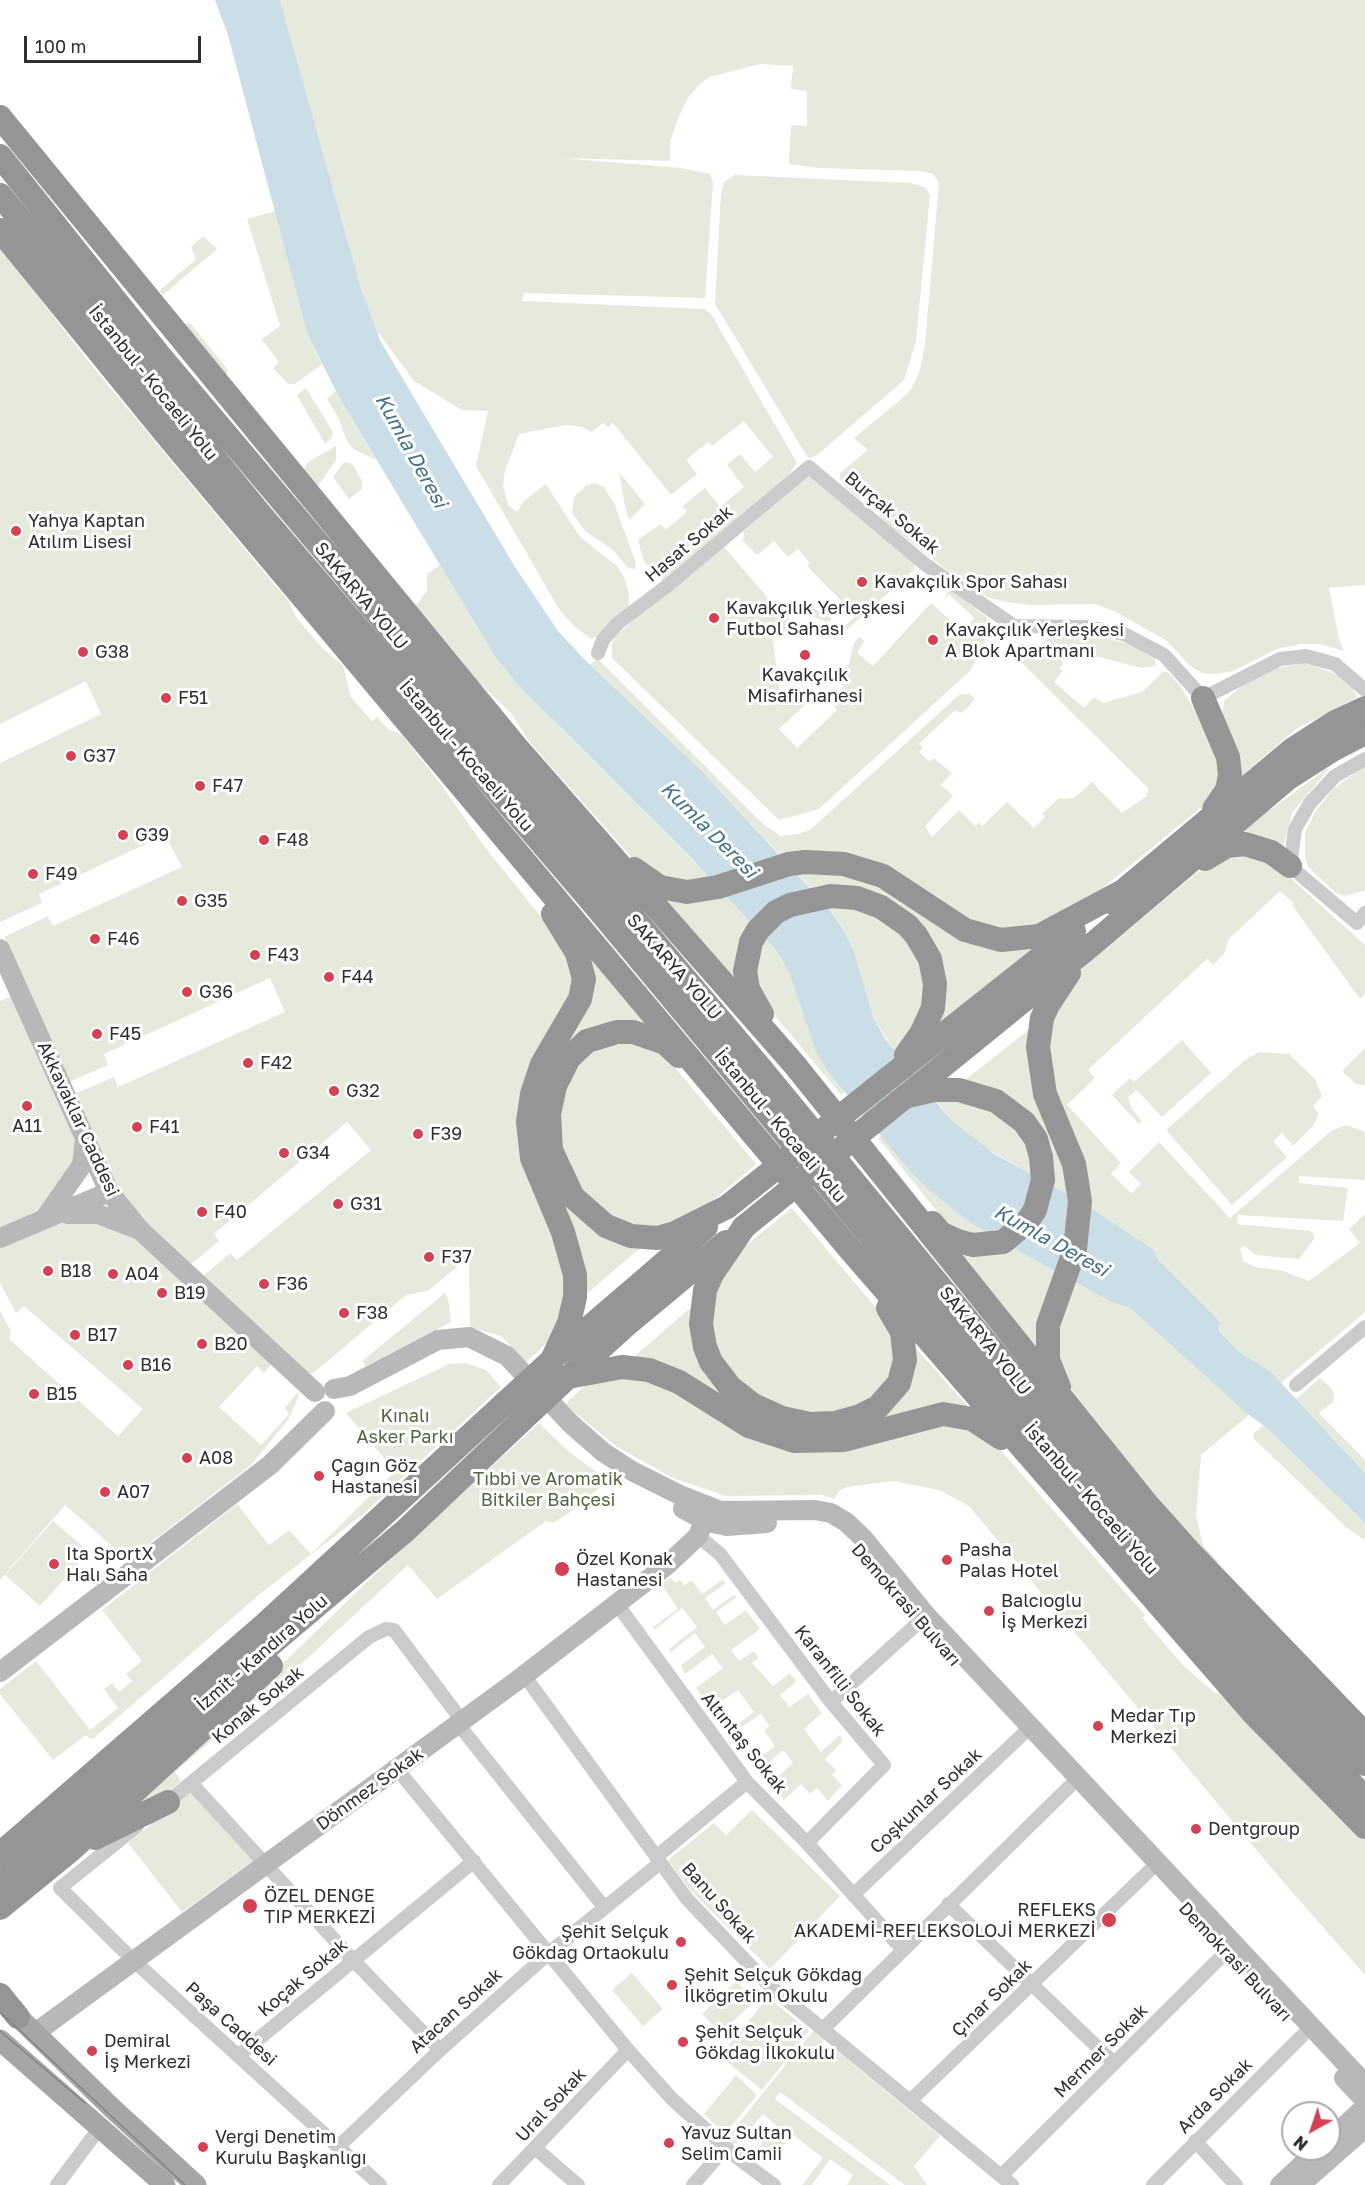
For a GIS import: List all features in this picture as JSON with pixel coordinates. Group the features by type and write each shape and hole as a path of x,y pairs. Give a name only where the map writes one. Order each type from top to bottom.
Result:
{"highway":[{"path":"0,117 387,591 571,810 794,1064 1072,1413 1189,1551 1365,1734"},
{"name":"SAKARYA YOLU","path":"0,156 233,443 758,1065 1128,1515 1365,1764"},
{"path":"0,196 130,390"},
{"name":"İstanbul - Kocaeli Yolu","path":"0,196 268,524 601,912 1115,1530 1219,1645 1365,1799"},
{"path":"0,230 130,390 853,1253 1254,1714 1365,1827"},
{"path":"233,443 387,591"},
{"path":"1072,1413 1054,1378 1048,1360 1047,1341 1048,1325 1078,1233 1080,1201 1074,1164 1045,1094 1038,1047 1042,1018 1048,1005 1088,948 1130,899 1218,806 1227,790 1230,775 1228,757 1203,698"},
{"path":"726,1101 665,1043 633,1032 616,1032 587,1041 569,1058 555,1086 549,1133 557,1167 573,1197 595,1219 631,1236 657,1238 675,1233 727,1207 890,1077 1130,899 1361,722"},
{"path":"1189,837 1293,749 1361,722"},
{"path":"456,778 570,939 581,963 584,979 580,999 542,1064 532,1094 528,1122 532,1158 563,1232 576,1275 575,1297 569,1323 552,1360"},
{"path":"571,810 632,868 660,888 687,892 718,887 789,864 826,862 863,869 883,876 965,930 1001,940 1039,936 1130,899 1227,846 1254,845 1270,852 1290,866"},
{"path":"794,1064 748,989 745,971 751,942 758,930 776,912 790,905 845,895 881,906 912,930 930,959 935,984 933,1008 921,1034 890,1077"},
{"name":"İzmit - Kandıra Yolu","path":"0,1854 270,1632 406,1530 568,1377 682,1276 1088,948"},
{"path":"888,1180 941,1233 973,1245 1003,1242 1027,1222 1035,1210 1043,1180 1041,1156 1036,1139 1024,1122 996,1101 959,1090 934,1090 906,1096"},
{"name":"İzmit - Kandıra Yolu","path":"0,1882 65,1828 270,1632 388,1510 552,1360 661,1268 727,1207"},
{"path":"744,1227 712,1274 705,1290 701,1324 705,1347 720,1375 741,1397 768,1414 796,1422 835,1423 860,1416 878,1407 899,1383 905,1360 902,1332 853,1253"},
{"path":"568,1377 622,1367 649,1370 679,1382 734,1418 765,1433 808,1442 844,1440 936,1415 965,1417 985,1425 1051,1483"},
{"path":"0,1834 233,1629 388,1510"},
{"path":"0,1908 71,1850 285,1654 406,1530"},
{"path":"1158,1606 1268,1713 1365,1799"},
{"path":"1274,1641 1365,1758"},
{"path":"71,1850 168,1802"},
{"path":"0,1995 26,2025"}],"main road":[{"name":"Akkavaklar Caddesi","path":"0,949 109,1192 141,1231 325,1400"},
{"path":"44,1219 82,1165 85,1140"},
{"path":"0,1238 109,1192"},
{"path":"44,1219 76,1212 98,1214 141,1231"},
{"name":"Demokrasi Bulvarı","path":"325,1400 438,1340 456,1337 476,1340 507,1356 571,1424 616,1461 643,1477 704,1521"},
{"name":"Demokrasi Bulvarı","path":"325,1400 453,1349 478,1353 499,1367 588,1454 620,1476 704,1521 727,1526 814,1521 832,1527 847,1538 1230,1948 1307,2031 1365,2100"},
{"path":"0,1672 255,1476 325,1400"},
{"name":"Demokrasi Bulvarı","path":"704,1521 728,1511 815,1510 831,1513 846,1521 863,1538 922,1619"},
{"name":"Dönmez Sokak","path":"26,2025 133,1960 524,1676 678,1556 704,1521"},
{"path":"0,2000 196,2185"},
{"name":"Demokrasi Bulvarı","path":"1307,2031 1365,2084"},
{"path":"2,2045 101,2126 165,2185"},
{"path":"1341,2129 1365,2107"},
{"path":"1300,2185 1365,2128"},
{"path":"1280,2185 1306,2161"}],"street":[{"name":"Hasat Sokak","path":"597,653 603,640 618,623 667,586 809,467"},
{"name":"Burçak Sokak","path":"809,467 926,565 1014,626 1086,627 1124,634 1164,655 1203,698"},
{"path":"1203,698 1280,659 1306,656 1335,664 1365,690"},
{"path":"1362,922 1290,866 1295,829 1310,803 1335,776 1365,759"},
{"path":"1296,1385 1365,1327"},
{"name":"Karanfilli Sokak","path":"704,1521 720,1554 831,1702 884,1766 807,1843"},
{"name":"Altıntaş Sokak","path":"617,1604 747,1782 807,1843 903,1950"},
{"path":"831,1702 922,1619"},
{"name":"Konak Sokak","path":"60,1888 369,1636 386,1629 394,1630 460,1723 604,1907"},
{"name":"Banu Sokak","path":"524,1676 687,1899 769,1985 1006,2181"},
{"name":"Coşkunlar Sokak","path":"854,1895 1028,1731"},
{"path":"397,1769 550,1952 628,2050 672,2099 725,2148 774,2185"},
{"name":"Atacan Sokak","path":"338,2147 440,2050 747,1782"},
{"path":"823,2029 1075,1782"},
{"path":"191,1783 352,1959 440,2050"},
{"name":"Koçak Sokak","path":"239,2055 352,1959 474,1861"},
{"name":"Çınar Sokak","path":"910,2101 1153,1867"},
{"name":"Paşa Caddesi","path":"60,1888 133,1960 380,2185"},
{"path":"948,1904 1114,2063"},
{"name":"Mermer Sokak","path":"1006,2181 1114,2063 1230,1948"},
{"name":"Arda Sokak","path":"1154,2185 1195,2141 1307,2031"},
{"name":"Ural Sokak","path":"500,2185 628,2050"},
{"path":"57,2185 101,2126"},
{"path":"1195,2141 1236,2185"},
{"path":"535,2148 578,2185"},
{"path":"693,2185 725,2148"}],"green space":[{"path":"280,0 1365,0 1365,585 1329,588 1339,639 1344,651 1321,644 1301,644 1277,649 1233,671 1217,674 1202,673 1190,666 1167,641 1116,612 1095,604 1030,605 989,598 973,590 886,523 866,500 859,499 846,487 840,479 840,473 868,450 854,438 905,396 912,388 920,370 925,344 939,183 933,174 921,171 819,168 789,164 791,125 807,126 807,91 791,89 793,66 760,64 709,77 700,84 687,99 677,121 670,142 670,161 562,158 681,168 710,174 713,182 705,298 524,293 522,301 704,309 711,314 797,463 785,480 663,581 644,562 638,540 661,524 666,530 687,512 683,506 705,488 720,507 744,487 727,465 740,454 755,472 773,457 744,421 712,446 708,442 686,460 697,474 671,495 613,423 608,427 603,423 592,432 582,427 566,425 519,434 505,471 503,486 508,505 517,512 524,501 546,484 580,537 617,566 624,577 629,594 628,610 599,636 591,639 574,626 559,609 476,466 488,411 462,410 414,381 377,331 361,288"},
{"path":"735,175 910,183 925,187 930,195 916,341 904,380 816,456 808,458 715,304 721,192 725,181"},
{"path":"275,211 307,333 322,364 295,384 288,384 273,368 279,362 262,339 280,326 247,219"},
{"path":"203,236 217,249 163,295 159,291 194,261 196,258 191,247"},
{"path":"0,248 97,372 289,602 296,617 324,650 343,665 351,697 372,721 377,717 388,729 401,734 437,779 487,850 550,928 576,967 537,1190 570,1292 550,1340 526,1362 501,1336 470,1327 469,1257 428,1291 406,1295 312,1374 304,1370 202,1277 230,1253 237,1260 371,1150 347,1122 214,1234 219,1241 190,1265 153,1231 116,1185 74,1094 114,1077 118,1087 285,1012 270,978 104,1054 108,1065 69,1082 4,937 48,916 53,926 182,867 165,835 39,894 42,903 0,922 0,763 101,714 86,681 0,724"},
{"path":"190,323 228,370 226,375 184,324"},
{"path":"306,388 333,432 332,437 325,444 297,395"},
{"path":"336,391 376,460 353,449 346,439 339,419 327,399"},
{"path":"336,446 336,460 318,486 340,514 303,471 308,462"},
{"path":"347,462 354,466 362,481 362,489 349,499 333,477 343,463"},
{"path":"619,472 645,504 629,520 625,507"},
{"path":"809,476 913,560 915,565 915,569 842,634 838,632 856,616 807,566 810,563 798,549 788,557 774,541 757,555 743,541 744,531"},
{"path":"594,483 603,486 614,503 636,563 635,569 628,568 612,549 586,532 572,513 574,497 587,485"},
{"path":"724,547 774,605 793,622 806,629 772,633 780,695 826,693 807,703 779,729 797,748 837,710 832,704 843,687 854,643 859,637 864,641 857,653 873,666 931,603 963,632 974,618 949,594 944,599 949,588 990,620 990,629 971,670 819,809 779,820 612,658 612,644 616,636 641,613"},
{"path":"440,565 496,658 519,686 712,880 695,883 661,878 634,860 531,744 511,713 471,675 412,611 427,591 427,574"},
{"path":"801,601 831,618 831,621 826,622 808,614 798,605"},
{"path":"1051,631 1113,640 1134,646 1155,659 1156,666 1141,668 1096,656 1051,650 1064,664 1059,668 1063,671 1054,682 1084,708 1094,697 1103,703 1142,692 1163,672 1168,672 1180,686 1199,717 1223,774 1208,801 1198,810 1088,900 1039,928 980,928 904,880 782,857 702,771 590,665 597,658 763,824 781,836 810,830 959,695 969,694 975,699 969,706 961,713 955,710 919,744 923,747 919,752 930,762 934,758 952,773 941,785 953,796 925,826 932,837 959,810 975,826 979,822 982,826 1007,802 1034,828 1045,817 1042,814 1058,799 1074,798 1092,782 1122,813 1147,796 1148,788 1021,662 1025,655 1040,651"},
{"path":"1307,662 1339,676 1349,683 1358,697 1296,729 1235,781 1222,718 1224,701 1242,686 1274,669"},
{"path":"1332,765 1292,813 1283,848 1237,834"},
{"path":"1365,766 1365,890 1345,896 1336,893 1308,867 1305,858 1305,833 1315,812 1333,789"},
{"path":"1238,852 1276,865 1365,945 1365,994 1360,999 1292,905 1294,903 1280,891 1229,939 1224,954 1213,965 1207,959 1088,1070 1095,1078 1067,1105 1121,1163 1111,1174 1131,1193 1141,1184 1129,1172 1159,1142 1230,1218 1331,1131 1346,1125 1365,1132 1365,1180 1299,1176 1299,1183 1348,1188 1343,1221 1238,1215 1237,1224 1310,1231 1314,1234 1314,1239 1299,1259 1255,1255 1245,1246 1240,1248 1243,1261 1256,1267 1284,1271 1309,1281 1360,1243 1349,1229 1365,1214 1365,1312 1281,1383 1271,1372 1238,1351 1219,1331 1220,1322 1158,1260 1087,1206 1059,1108 1044,1041 1071,978 1194,875 1217,859"},
{"path":"846,871 919,907 1046,942 926,1039 927,937 811,889 796,872"},
{"path":"654,893 724,893 754,925 741,989"},
{"path":"841,903 872,910 919,951 926,1007 895,1052 873,1017 854,951 843,929 828,908"},
{"path":"765,937 777,951 789,973 816,1052 845,1091 841,1095 767,1006 754,978"},
{"path":"585,946 654,1029 574,1042 545,1156 640,1248 582,1298 542,1164"},
{"path":"12,996 76,1144 72,1166 45,1209 0,1230 0,1001"},
{"path":"1031,1028 1053,1129 1073,1198 1051,1185 1048,1153 960,1084"},
{"path":"1182,1040 1211,1073 1162,1117 1137,1090 1128,1097 1132,1109 1142,1121 1139,1124 1112,1095 1130,1078 1134,1082"},
{"path":"622,1041 661,1051 756,1164 704,1208 654,1230 603,1215 589,1204 557,1135 563,1089 587,1053"},
{"path":"1365,1048 1365,1085 1356,1084 1342,1071"},
{"path":"1259,1052 1289,1054 1315,1079 1322,1096 1313,1106 1319,1114 1313,1126 1293,1146 1282,1133 1273,1141 1287,1157 1232,1205 1166,1130 1245,1060"},
{"path":"936,1100 985,1104 1026,1136 1034,1176 983,1146 950,1119"},
{"path":"881,1135 909,1170 992,1235 970,1235 943,1219 878,1138"},
{"path":"792,1208 892,1327 895,1373 873,1401 812,1417 748,1393 714,1351 711,1293 745,1246"},
{"path":"56,1222 95,1223 135,1236 273,1362 264,1373 257,1366 219,1407 261,1445 289,1414 285,1408 298,1392 299,1396 288,1420 251,1465 124,1563 111,1545 65,1505 0,1580 0,1311 11,1331 9,1339 118,1436 143,1409 24,1306 16,1313 0,1283 0,1246"},
{"path":"1013,1246 1060,1273 1040,1351 954,1247"},
{"path":"1073,1281 1111,1302 1130,1308 1249,1415 1201,1455 1196,1515 1203,1545 1218,1562 1215,1565 1172,1517 1068,1385 1054,1342"},
{"path":"445,1293 449,1303 451,1322 366,1366 362,1361"},
{"path":"695,1304 730,1395 852,1425 913,1345 972,1411 835,1435 629,1361"},
{"name":"Kınalı Asker Parkı","path":"466,1363 486,1370 501,1387 361,1516 261,1593 94,1738 90,1739 86,1735 53,1760 0,1694 0,1689 36,1661 90,1730 118,1708 104,1689 112,1683 119,1692 132,1681 126,1674 142,1661 102,1610 237,1504 269,1545 289,1530 311,1554 395,1471 346,1413 449,1364"},
{"path":"638,1373 723,1418 957,1422 998,1447 1145,1615 1142,1618 1184,1666 1216,1694 1218,1692 1365,1841 1365,1975 1279,1877 969,1506 939,1490 893,1481 847,1487 840,1490 834,1499 822,1495 726,1496 673,1478 616,1446 567,1406 567,1402 589,1382"},
{"path":"1320,1378 1332,1389 1334,1396 1333,1402 1319,1413 1365,1460 1365,1473 1296,1399"},
{"name":"Tıbbi ve Aromatik Bitkiler Bahçesi","path":"539,1423 567,1450 608,1481 569,1513 553,1523 546,1521 437,1599 408,1565 310,1656 175,1772 181,1781 166,1793 123,1809 262,1684 377,1572"},
{"path":"1264,1425 1365,1523 1365,1540 1346,1527 1253,1438 1254,1433"},
{"name":"Ita SportX Halı Saha","path":"53,1521 89,1552 40,1606 5,1575"},
{"path":"671,1578 675,1583 680,1580 684,1586 692,1580 702,1594 722,1580 726,1583 705,1598 713,1610 734,1595 737,1597 716,1612 725,1625 746,1610 760,1629 731,1650 739,1661 754,1651 759,1658 752,1663 773,1686 790,1673 796,1682 780,1695 789,1707 808,1694 822,1713 804,1729 821,1752 840,1735 843,1741 825,1759 836,1770 832,1775 842,1785 828,1801 817,1788 810,1794 801,1784 784,1800 771,1783 793,1763 783,1750 760,1770 753,1762 775,1746 764,1730 770,1726 761,1714 734,1732 732,1728 754,1712 738,1690 711,1708 696,1688 723,1668 712,1654 685,1674 681,1665 705,1647 695,1633 671,1652 669,1649 697,1627 682,1608 654,1630 653,1627 678,1609 661,1583"},
{"path":"190,1792 253,1861 182,1912 128,1843"},
{"path":"752,1810 840,1896 770,1969 691,1891 668,1860 714,1823 726,1835"},
{"path":"632,1973 663,2009 643,2026 612,1990"},
{"path":"736,1981 755,2000 721,2033 702,2014"},
{"path":"768,1997 809,2031 762,2090 720,2056"},
{"path":"818,2025 828,2034 819,2046 824,2045 835,2049 940,2136 914,2166 927,2185 905,2185 780,2092 775,2099 890,2185 847,2185 853,2175 830,2159 812,2185 802,2185 823,2158 792,2134 770,2162 754,2153 777,2126 763,2114 740,2141 725,2148 722,2144"},
{"path":"736,2075 757,2095 725,2134 704,2114"}],"water":[{"name":"Kumla Deresi","path":"215,0 280,0 361,288 381,342 515,567 558,631 584,659 702,771 828,908 843,929 854,951 873,1017 886,1040 950,1119 993,1153 1080,1201 1154,1250 1158,1260 1220,1322 1219,1331 1238,1351 1271,1372 1365,1473 1365,1523 1268,1429 1244,1411 1130,1308 1111,1302 1003,1242 967,1220 929,1190 909,1170 829,1073 816,1052 789,973 777,951 693,860 519,686 496,658 340,399 307,333 228,35"}],"tram line":[{"path":"0,2012 185,2185"},
{"path":"0,2031 85,2103"}],"place":[{"name":"Yahya Kaptan Atılım Lisesi","path":"16,531"},
{"name":"Kavakçılık Spor Sahası","path":"862,582"},
{"name":"Kavakçılık Yerleşkesi Futbol Sahası","path":"714,618"},
{"name":"Kavakçılık Yerleşkesi A Blok Apartmanı","path":"933,640"},
{"name":"G38","path":"83,652"},
{"name":"Kavakçılık Misafirhanesi","path":"805,655"},
{"name":"F51","path":"166,698"},
{"name":"G37","path":"71,756"},
{"name":"F47","path":"200,786"},
{"name":"G39","path":"123,835"},
{"name":"F48","path":"264,840"},
{"name":"F49","path":"33,874"},
{"name":"G35","path":"182,901"},
{"name":"F46","path":"95,939"},
{"name":"F43","path":"255,955"},
{"name":"F44","path":"329,977"},
{"name":"G36","path":"187,992"},
{"name":"F45","path":"97,1034"},
{"name":"F42","path":"248,1063"},
{"name":"G32","path":"334,1091"},
{"name":"A11","path":"27,1106"},
{"name":"F41","path":"137,1127"},
{"name":"F39","path":"418,1134"},
{"name":"G34","path":"284,1153"},
{"name":"G31","path":"338,1204"},
{"name":"F40","path":"202,1212"},
{"name":"F37","path":"429,1257"},
{"name":"B18","path":"48,1271"},
{"name":"A04","path":"113,1274"},
{"name":"F36","path":"264,1284"},
{"name":"B19","path":"162,1293"},
{"name":"F38","path":"344,1313"},
{"name":"B17","path":"75,1335"},
{"name":"B20","path":"202,1344"},
{"name":"B16","path":"128,1365"},
{"name":"B15","path":"34,1394"},
{"name":"A08","path":"187,1458"},
{"name":"Çağın Göz Hastanesi","path":"319,1476"},
{"name":"A07","path":"105,1492"},
{"name":"Pasha Palas Hotel","path":"947,1560"},
{"name":"Ita SportX Halı Saha","path":"54,1564"},
{"name":"Özel Konak Hastanesi","path":"562,1569"},
{"name":"Balcıoğlu İş Merkezi","path":"989,1611"},
{"name":"Medar Tıp Merkezi","path":"1098,1726"},
{"name":"Dentgroup","path":"1196,1829"},
{"name":"ÖZEL DENGE TIP MERKEZİ","path":"250,1906"},
{"name":"REFLEKS AKADEMİ-REFLEKSOLOJİ MERKEZİ","path":"1109,1920"},
{"name":"Şehit Selçuk Gökdağ Ortaokulu","path":"681,1942"},
{"name":"Şehit Selçuk Gökdağ İlköğretim Okulu","path":"672,1985"},
{"name":"Şehit Selçuk Gökdağ İlkokulu","path":"683,2042"},
{"name":"Demiral İş Merkezi","path":"92,2051"},
{"name":"Yavuz Sultan Selim Camii","path":"669,2143"},
{"name":"Vergi Denetim Kurulu Başkanlığı","path":"203,2147"}]}
